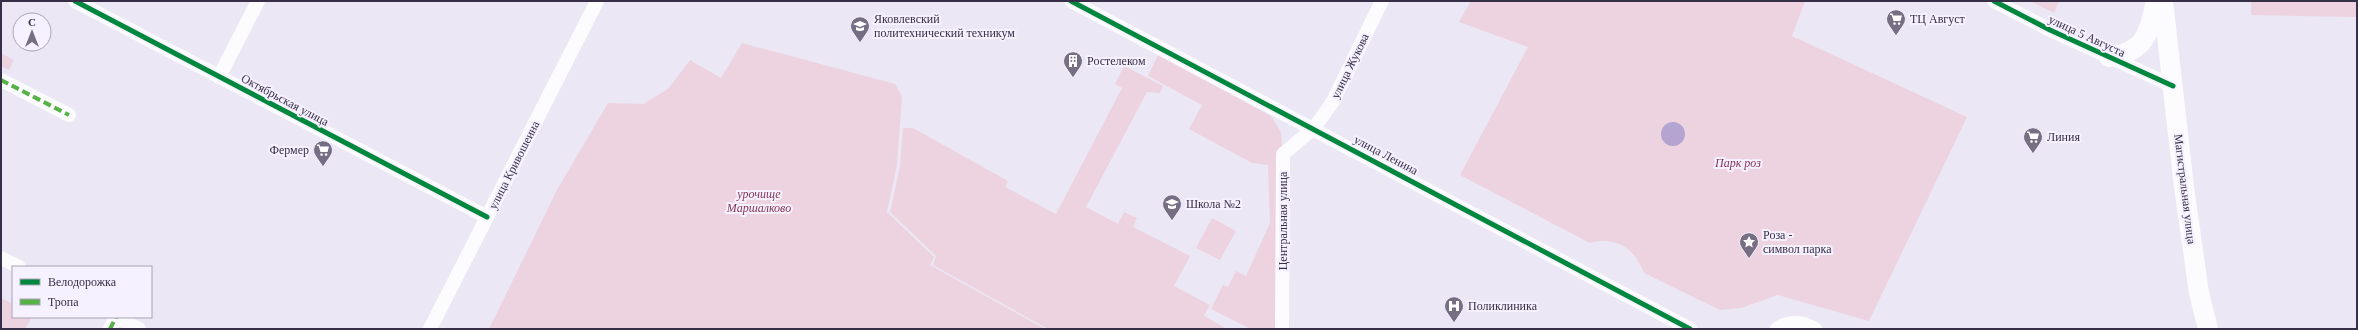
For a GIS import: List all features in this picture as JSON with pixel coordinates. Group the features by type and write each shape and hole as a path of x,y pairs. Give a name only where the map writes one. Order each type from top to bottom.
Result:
{"highway":[{"path":"2109,57 2126,54 2143,43 2156,1"},
{"path":"2163,1 2170,42"},
{"path":"2169,1 2170,42"},
{"name":"Магистральная улица","path":"2170,42 2173,86 2184,187 2199,293 2201,329"},
{"name":"Магистральная улица","path":"2199,293 2208,329"}],"street":[{"name":"Октябрьская улица","path":"75,1 487,218"},
{"path":"219,77 258,1"},
{"name":"улица Кривошеина","path":"430,329 597,1"},
{"name":"улица Ленина","path":"1071,1 1314,128 1690,329"},
{"name":"улица Жукова","path":"1314,128 1332,103 1382,1"},
{"name":"улица 5 Августа","path":"1994,1 2050,30 2173,86"},
{"path":"1,80 69,115"},
{"name":"Центральная улица","path":"1282,329 1283,154 1314,128"},
{"path":"1,258 17,266"},
{"path":"110,329 116,318"},
{"path":"118,318 139,329"},
{"path":"1777,329 1791,323 1802,323 1815,329"}],"green space":[{"name":"Парк роз","path":"1471,1 1805,1 1792,36 1967,117 1869,321 1778,295 1741,308 1720,310 1644,273 1635,257 1623,246 1608,241 1590,243 1460,175 1528,47 1459,22"},
{"path":"2030,1 2059,1 2054,13"},
{"path":"2251,1 2357,1 2357,17 2251,15"},
{"name":"урочище Маршалково","path":"742,43 895,84 902,96 897,165 887,212 934,257 930,265 1045,329 489,329 557,190 608,103 643,104 668,89 690,60 721,78"},
{"path":"1,53 14,60 9,70 1,66"},
{"path":"1158,55 1271,116 1281,132 1282,329 1251,329 1211,309 1223,285 1228,287 1236,271 1246,276 1270,223 1268,165 1252,163 1189,129 1202,105 1148,76"},
{"path":"1124,66 1163,86 1160,93 1147,92 1086,207 1118,224 1124,212 1137,218 1133,227 1190,256 1174,286 1210,305 1204,316 1227,329 1048,329 933,265 936,256 890,212 900,166 903,128 913,128 1008,181 1005,187 1056,214 1122,88 1115,84"},
{"path":"1212,218 1236,231 1220,260 1196,248"},
{"path":"1,298 12,304 12,318 31,318 25,329 1,329"}],"shaded area":[{"path":"1673,122 1682,125 1685,134 1682,143 1673,146 1664,143 1661,134 1664,125"}],"marked path":[{"path":"1,80 69,115"},
{"path":"110,329 116,318"}],"cycle path":[{"path":"75,1 487,217"},
{"path":"1071,1 1690,329"},
{"path":"1994,1 2050,30 2173,86"}],"place":[{"name":"ТЦ Август","path":"1896,36"},
{"name":"Яковлевский политехнический техникум","path":"860,43"},
{"name":"Ростелеком","path":"1073,78"},
{"name":"Линия","path":"2033,154"},
{"name":"Фермер","path":"323,167"},
{"name":"Школа №2","path":"1172,221"},
{"name":"Роза - символ парка","path":"1749,259"},
{"name":"Поликлиника","path":"1454,323"}]}
